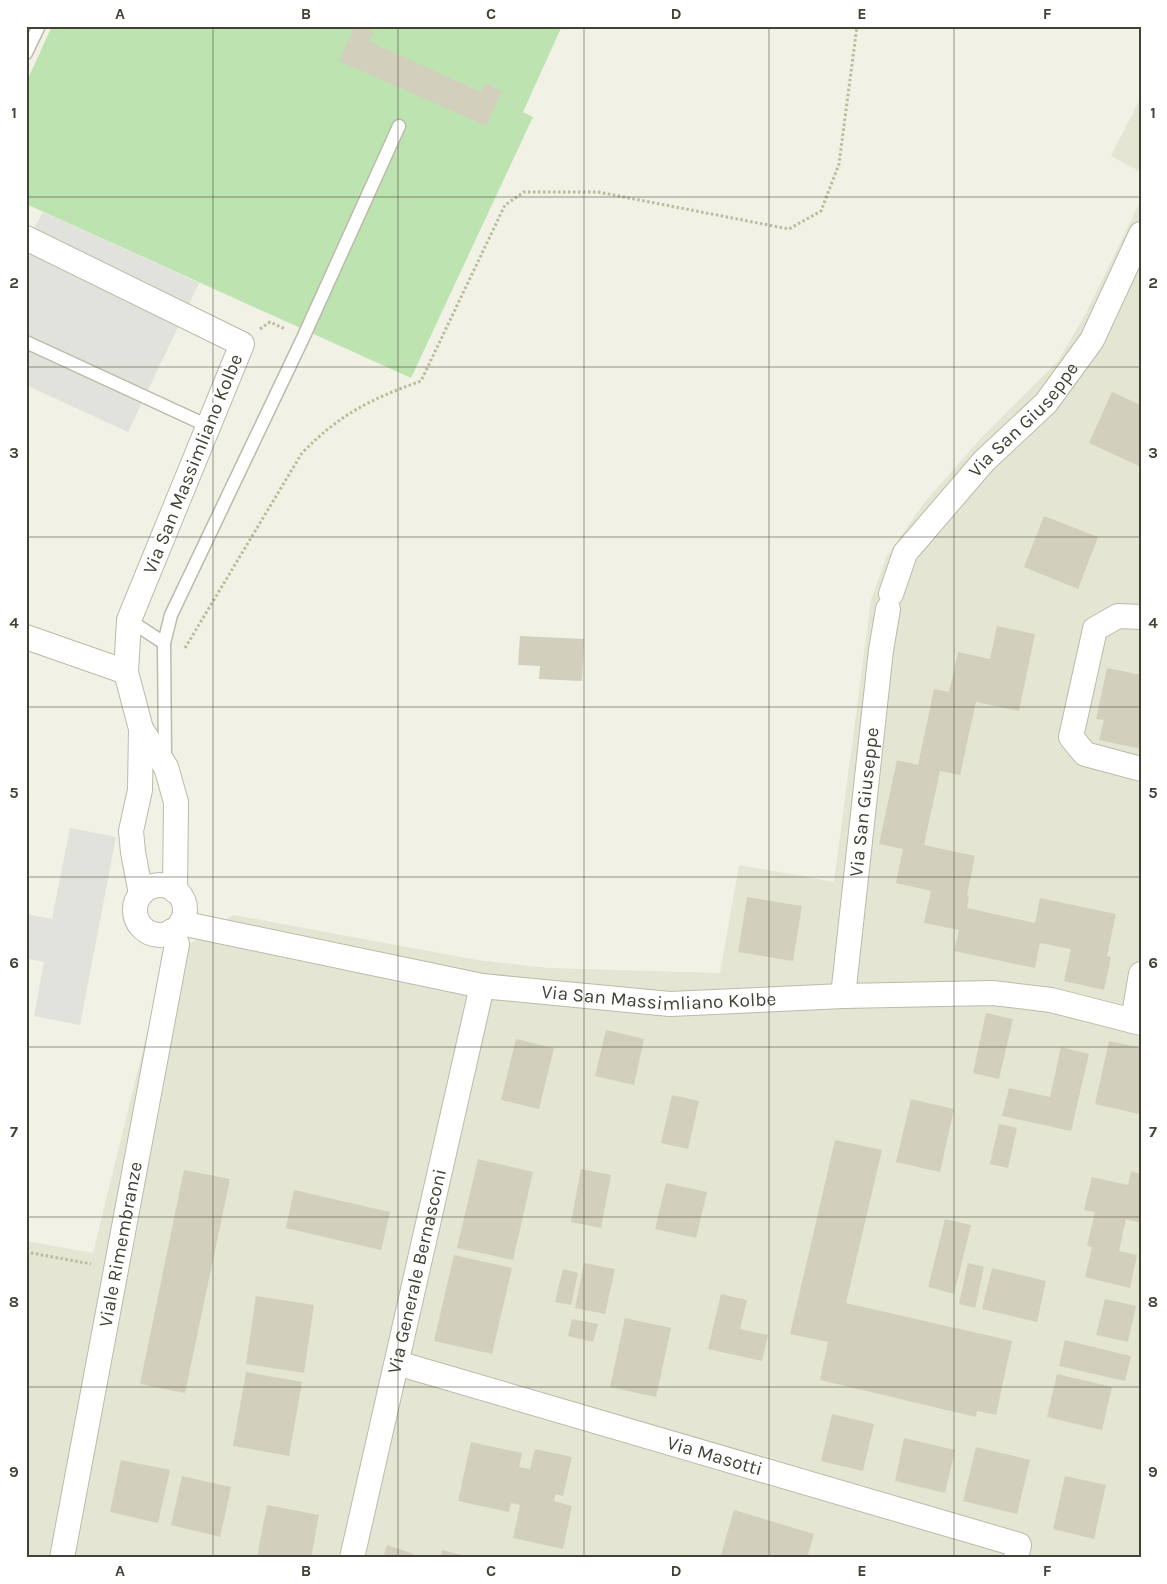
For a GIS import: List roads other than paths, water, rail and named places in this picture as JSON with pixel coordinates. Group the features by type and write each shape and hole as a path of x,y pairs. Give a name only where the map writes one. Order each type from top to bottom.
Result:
{"street":[{"name":"Via San Giuseppe","path":"843,996 882,650 890,602 905,553 984,461 1046,403 1092,340 1141,234"},
{"name":"Via San Massimliano Kolbe","path":"26,238 242,344 129,620 126,672 141,729 140,790 132,831 133,852 141,894"},
{"path":"1141,617 1118,616 1095,629 1071,737 1085,754 1141,769"},
{"path":"26,637 126,672"},
{"name":"Via San Massimliano Kolbe","path":"141,729 166,767 176,802 175,891"},
{"path":"164,885 175,891 183,900 185,908 177,927 162,935 154,934 140,925 135,909 141,894 155,886 164,885"},
{"name":"Via San Massimliano Kolbe","path":"177,927 482,986 670,1004 843,996 993,993 1051,1000 1137,1022"},
{"name":"Viale Rimembranze","path":"62,1558 177,944 177,927"},
{"path":"1137,1022 1141,974"},
{"name":"Via Generale Bernasconi","path":"352,1558 482,986"},
{"name":"Via Masotti","path":"397,1363 1019,1545 1016,1558"}],"lane":[{"path":"26,53 39,26"},
{"path":"166,767 164,643 171,615 303,338 399,126"},
{"path":"26,342 208,426"},
{"path":"129,620 164,643"}]}
